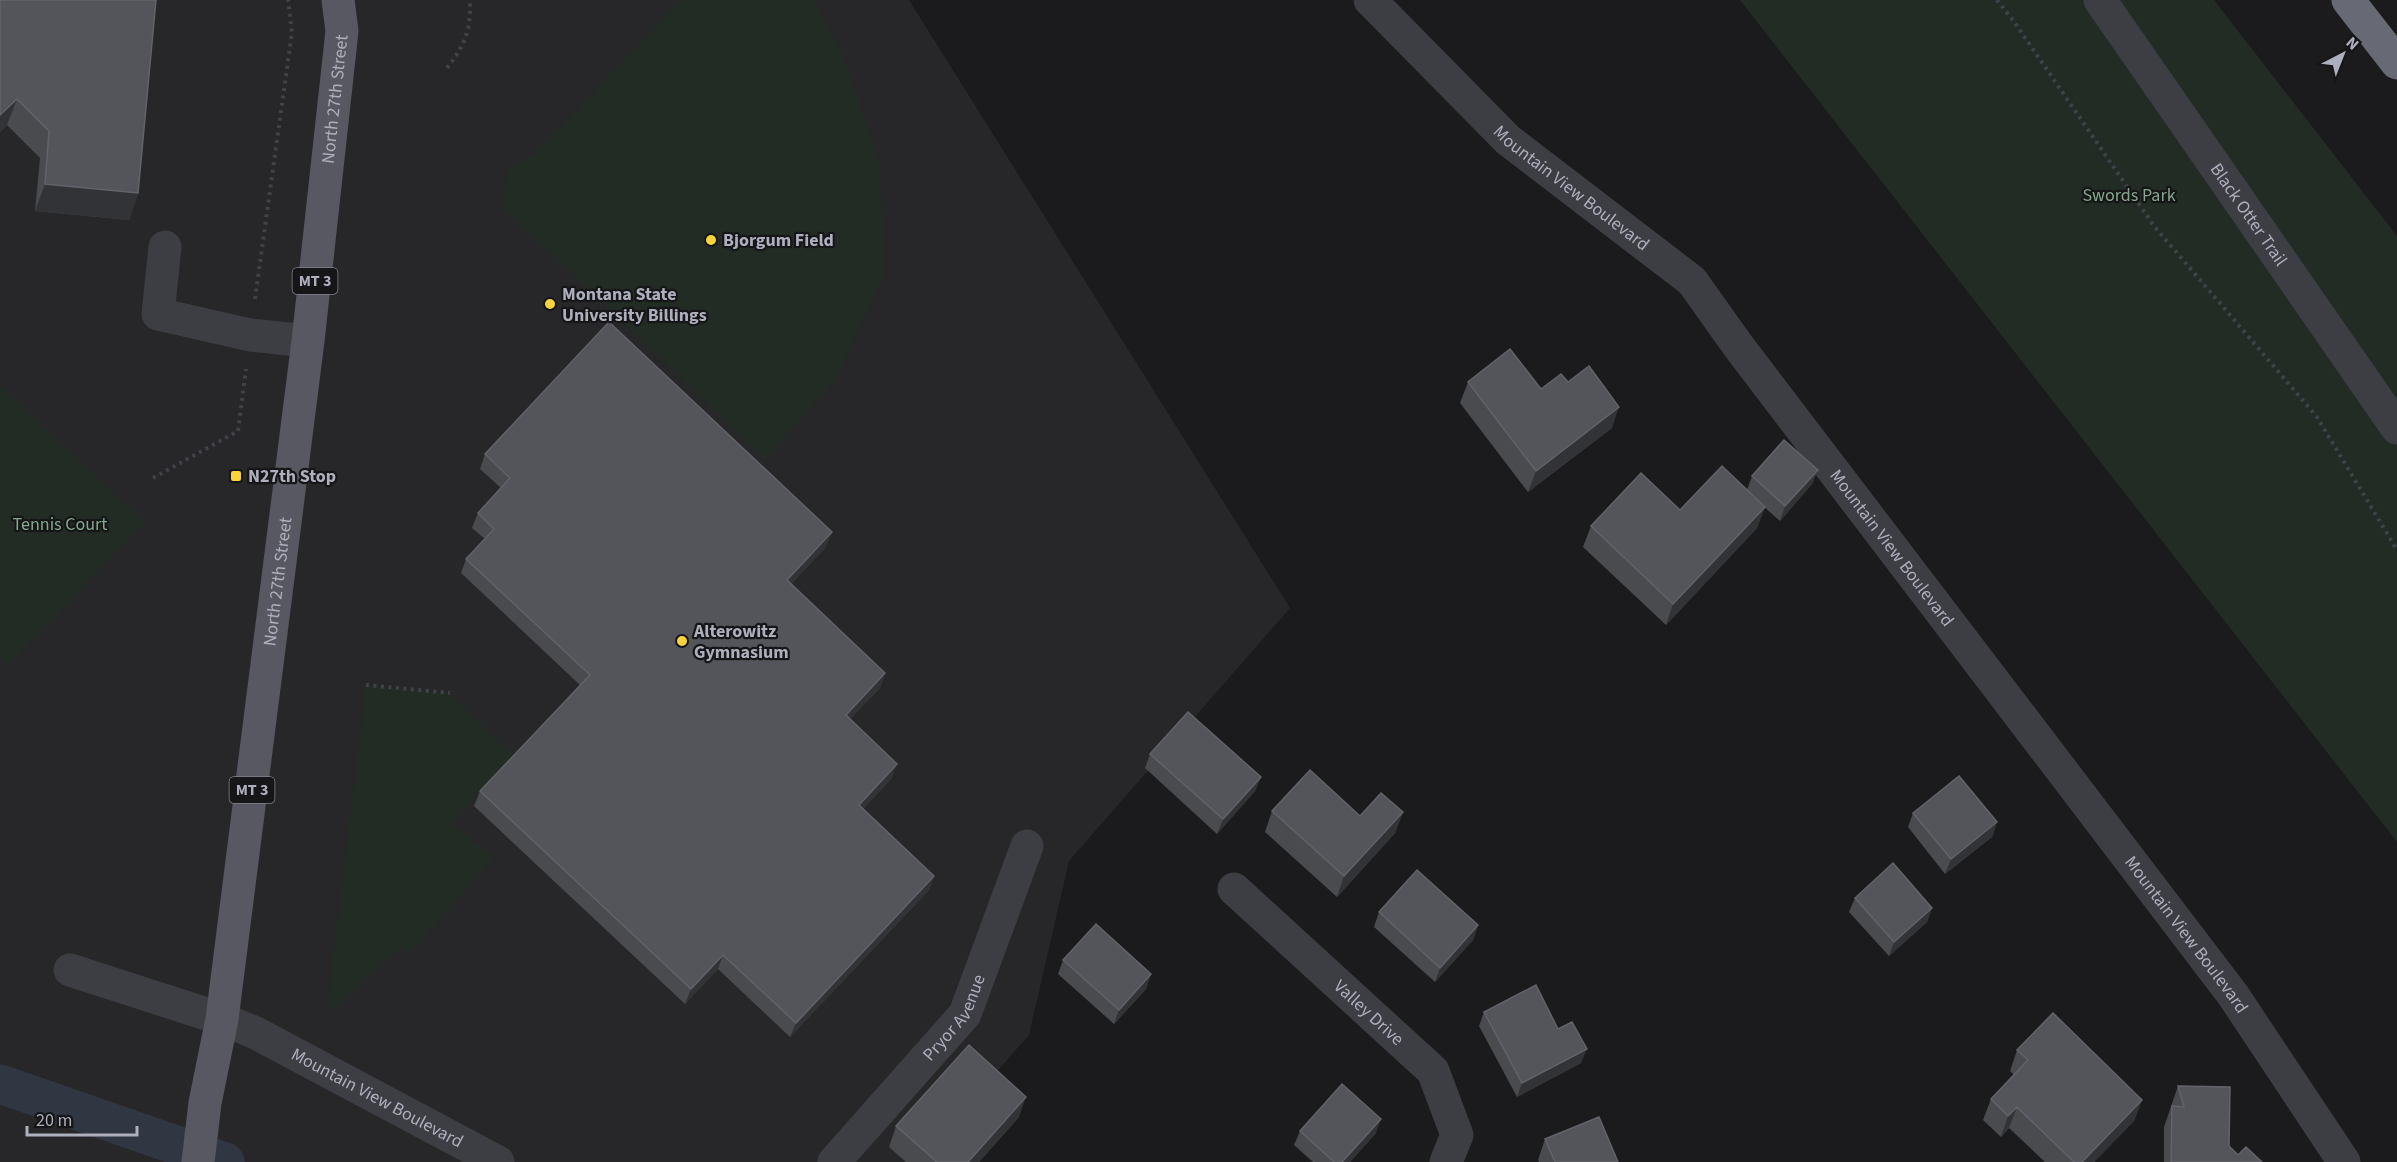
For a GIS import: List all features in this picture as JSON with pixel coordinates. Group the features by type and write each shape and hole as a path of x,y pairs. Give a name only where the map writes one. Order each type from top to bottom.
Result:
{"highway":[{"path":"2348,0 2397,63"}],"main road":[{"name":"North 27th Street","path":"198,1162 205,1102 222,1019 308,340 342,31 338,0"}],"street":[{"name":"Mountain View Boulevard","path":"1370,0 1508,140 1692,281 1739,347 2233,995 2344,1162"},
{"name":"Black Otter Trail","path":"2100,0 2397,428"},
{"path":"165,247 158,314 250,335 308,340"},
{"name":"Pryor Avenue","path":"834,1162 965,1014 1027,846"},
{"name":"Valley Drive","path":"1234,889 1433,1071 1457,1135 1446,1162"},
{"name":"Mountain View Boulevard","path":"70,970 222,1019 256,1033 498,1162"}],"path":[{"path":"153,478 238,431 292,32 288,0"},
{"path":"447,68 462,49 471,18 470,0"},
{"path":"1997,0 2015,22 2154,226 2317,417 2397,550"},
{"path":"366,685 450,693"}],"shaded area":[{"name":"Montana State University Billings","path":"0,0 909,0 1290,608 1069,861 1029,1035 918,1162 0,1162"}],"green space":[{"name":"Bjorgum Field","path":"681,0 814,0 842,51 880,163 885,275 835,381 765,459 502,206 507,171 537,152"},
{"name":"Swords Park","path":"1740,0 2214,0 2397,236 2397,842"},
{"name":"Tennis Court","path":"0,386 145,522 8,666 0,658"},
{"path":"366,685 450,693 513,755 451,824 495,857 409,955 401,947 331,1011 328,999"}],"building":[{"path":"0,0 156,0 138,193 45,184 49,131 17,99 0,115"},
{"name":"Alterowitz Gymnasium","path":"609,322 832,532 787,580 885,673 846,715 897,764 859,805 934,876 796,1023 723,955 691,989 480,791 590,675 466,559 494,529 478,513 510,478 485,454"},
{"path":"1510,349 1541,389 1561,374 1568,382 1589,366 1619,407 1536,471 1468,382"},
{"path":"1784,440 1818,470 1785,506 1752,476"},
{"path":"1722,466 1765,507 1673,604 1591,526 1641,473 1680,510"},
{"path":"1188,712 1261,777 1223,819 1150,754"},
{"path":"1310,770 1360,816 1381,793 1403,812 1344,876 1272,811"},
{"path":"1959,776 1997,822 1951,859 1913,813"},
{"path":"1893,863 1932,908 1894,942 1855,898"},
{"path":"1417,870 1478,925 1440,968 1379,912"},
{"path":"1096,924 1151,974 1119,1010 1063,960"},
{"path":"1536,985 1558,1029 1572,1022 1587,1049 1522,1083 1484,1012"},
{"path":"2053,1013 2142,1100 2082,1162 2074,1162 2017,1107 2008,1116 1991,1099 2028,1060 2017,1050"},
{"path":"969,1045 1026,1097 968,1162 937,1162 896,1126"},
{"path":"1342,1084 1381,1119 1342,1162 1334,1162 1300,1131"},
{"path":"2178,1086 2230,1087 2229,1146 2238,1155 2246,1147 2262,1162 2171,1162 2172,1106 2184,1107"},
{"path":"1599,1117 1618,1162 1555,1162 1545,1139"}],"waterway":[{"path":"0,1084 225,1162"}],"place":[{"name":"Bjorgum Field","path":"711,240"},
{"name":"Montana State University Billings","path":"550,304"},
{"name":"N27th Stop","path":"236,476"},
{"name":"Alterowitz Gymnasium","path":"682,641"}]}
